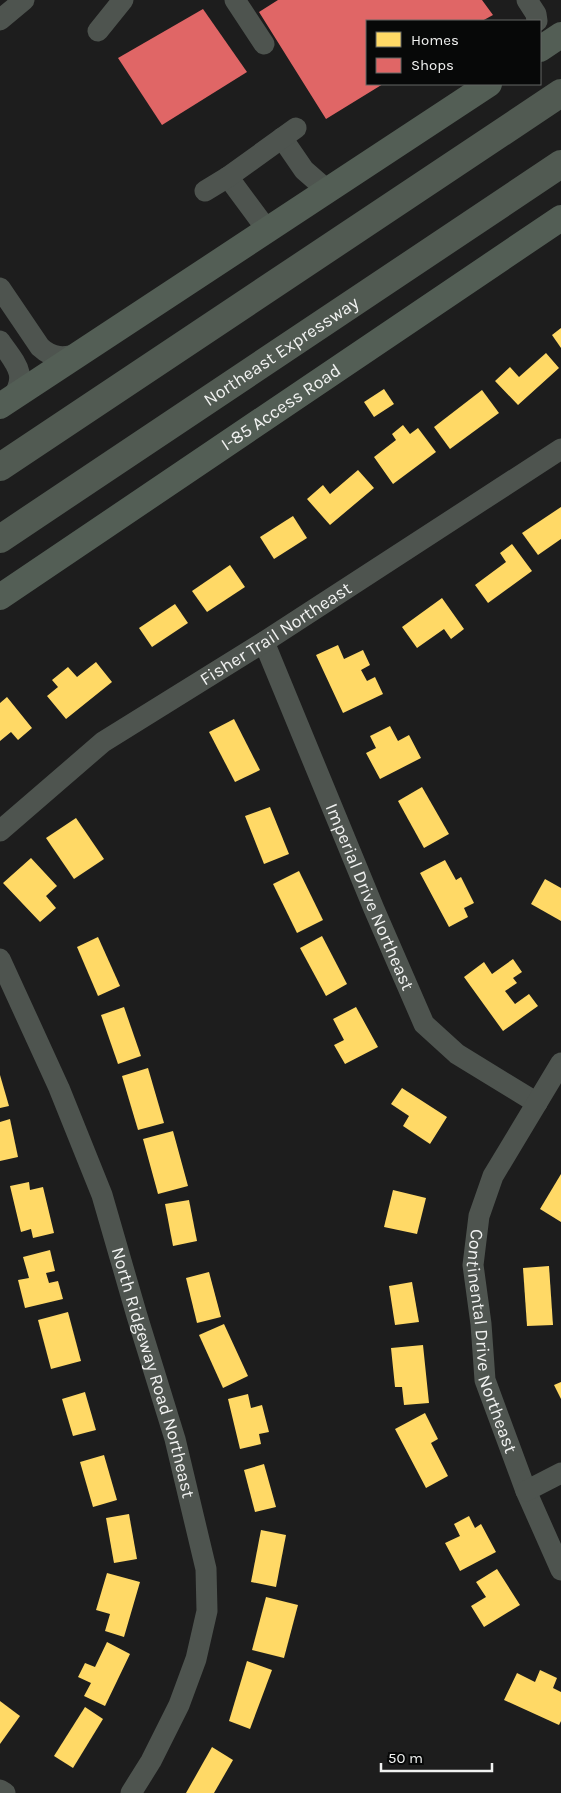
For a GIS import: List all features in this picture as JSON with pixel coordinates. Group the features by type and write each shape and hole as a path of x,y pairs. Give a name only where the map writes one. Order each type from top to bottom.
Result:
{"highway":[{"path":"0,467 561,93"},
{"name":"Northeast Expressway","path":"0,539 561,164"}],"main road":[{"path":"541,48 561,34"},
{"path":"5,403 487,85"},
{"name":"I-85 Access Road","path":"0,596 561,218"}],"street":[{"path":"0,20 24,0"},
{"path":"98,31 123,0"},
{"path":"235,0 264,44"},
{"path":"527,0 536,14 537,20"},
{"path":"205,191 228,177 289,133 304,170 328,191"},
{"path":"228,177 268,231"},
{"path":"0,288 40,347 46,352 58,357 80,354"},
{"path":"0,341 19,371 20,382 18,388 5,403"},
{"name":"Fisher Trail Northeast","path":"0,831 103,742 264,642 561,449"},
{"name":"Imperial Drive Northeast","path":"264,642 424,1024 457,1054 537,1103"},
{"name":"North Ridgeway Road Northeast","path":"0,959 59,1088 102,1195 175,1440 206,1569 207,1611 196,1659 179,1705 151,1761 131,1793"},
{"name":"Continental Drive Northeast","path":"561,1063 493,1176 479,1216 473,1265 481,1324 485,1380 526,1491 561,1570"},
{"path":"526,1491 561,1473"},
{"path":"0,1790 6,1793"}],"building: Homes":[{"path":"561,328 561,348 552,335"},
{"path":"546,353 559,368 518,405 495,381 510,367 519,377"},
{"path":"384,389 394,404 374,417 364,402"},
{"path":"482,390 499,413 450,449 434,427"},
{"path":"403,425 410,434 418,428 436,452 393,484 374,457 396,440 392,434"},
{"path":"358,470 374,488 330,525 307,499 323,485 330,494"},
{"path":"561,507 561,539 538,555 522,533"},
{"path":"293,516 307,538 274,559 260,537"},
{"path":"512,544 532,571 488,603 475,585 506,562 500,553"},
{"path":"230,565 245,587 207,612 192,591"},
{"path":"442,598 464,629 451,639 444,629 417,648 402,627"},
{"path":"175,604 188,623 152,647 139,628"},
{"path":"338,645 344,659 363,650 370,665 361,670 367,681 375,677 383,694 343,713 316,655"},
{"path":"96,662 112,682 66,719 47,696 58,687 52,680 68,667 77,677"},
{"path":"7,697 32,728 18,740 11,732 0,741 0,703"},
{"path":"234,719 260,770 235,782 209,732"},
{"path":"390,726 398,741 409,735 421,758 380,779 366,753 376,748 370,736"},
{"path":"422,787 449,834 424,848 398,801"},
{"path":"270,807 289,854 264,864 245,816"},
{"path":"76,818 104,859 74,879 46,838"},
{"path":"31,858 57,886 46,896 56,908 40,922 3,883"},
{"path":"445,860 456,880 461,877 474,903 464,908 468,917 449,927 420,873"},
{"path":"299,871 323,920 297,933 273,884"},
{"path":"545,879 561,888 561,921 531,904"},
{"path":"322,936 347,984 326,996 300,948"},
{"path":"98,937 120,986 98,996 77,947"},
{"path":"513,959 522,972 513,978 517,983 505,991 515,1004 529,994 538,1006 503,1031 464,977 484,962 492,974"},
{"path":"124,1007 141,1056 118,1064 101,1015"},
{"path":"356,1007 378,1047 345,1064 334,1045 344,1040 333,1019"},
{"path":"148,1068 164,1123 138,1130 122,1076"},
{"path":"0,1075 9,1106 0,1108"},
{"path":"402,1088 447,1117 430,1144 403,1126 409,1116 391,1104"},
{"path":"10,1119 18,1157 0,1161 0,1122"},
{"path":"173,1131 188,1186 158,1194 143,1139"},
{"path":"561,1174 561,1222 540,1209"},
{"path":"29,1182 30,1190 43,1187 54,1233 33,1238 31,1229 21,1232 10,1186"},
{"path":"393,1190 426,1198 417,1234 384,1227"},
{"path":"189,1200 197,1241 173,1246 165,1204"},
{"path":"50,1250 55,1271 46,1273 49,1283 58,1281 63,1299 25,1308 18,1280 29,1278 23,1257"},
{"path":"549,1266 553,1325 527,1326 523,1268"},
{"path":"209,1272 221,1317 197,1323 186,1278"},
{"path":"412,1282 419,1322 395,1325 389,1286"},
{"path":"68,1312 81,1361 51,1369 38,1320"},
{"path":"224,1324 248,1376 223,1388 199,1335"},
{"path":"423,1345 429,1403 404,1405 402,1387 395,1387 391,1348"},
{"path":"561,1382 561,1399 554,1385"},
{"path":"85,1392 96,1430 73,1436 62,1399"},
{"path":"248,1394 251,1408 262,1405 269,1432 259,1434 261,1444 240,1449 228,1399"},
{"path":"425,1413 438,1439 431,1443 448,1476 426,1488 395,1429"},
{"path":"104,1455 117,1500 93,1507 80,1462"},
{"path":"264,1464 276,1507 255,1512 244,1470"},
{"path":"129,1514 137,1559 114,1563 106,1518"},
{"path":"469,1516 475,1528 481,1524 496,1552 460,1571 445,1543 460,1536 454,1524"},
{"path":"261,1530 286,1535 276,1587 251,1582"},
{"path":"497,1569 520,1605 484,1627 471,1606 486,1597 476,1582"},
{"path":"107,1573 140,1582 124,1637 105,1631 110,1614 96,1610"},
{"path":"266,1597 298,1605 284,1658 252,1650"},
{"path":"107,1642 130,1654 105,1706 84,1696 91,1683 78,1677 85,1663 95,1667"},
{"path":"247,1661 272,1670 250,1729 229,1721"},
{"path":"540,1670 557,1678 553,1688 561,1692 561,1721 559,1725 504,1700 517,1673 535,1682"},
{"path":"0,1701 20,1716 0,1744"},
{"path":"85,1707 103,1719 73,1768 54,1756"},
{"path":"212,1747 233,1760 214,1793 186,1793"}],"building: Shops":[{"path":"278,0 482,0 493,15 484,20 366,20 366,85 381,85 326,119 259,12"},
{"path":"203,9 247,72 162,125 118,58"}]}
